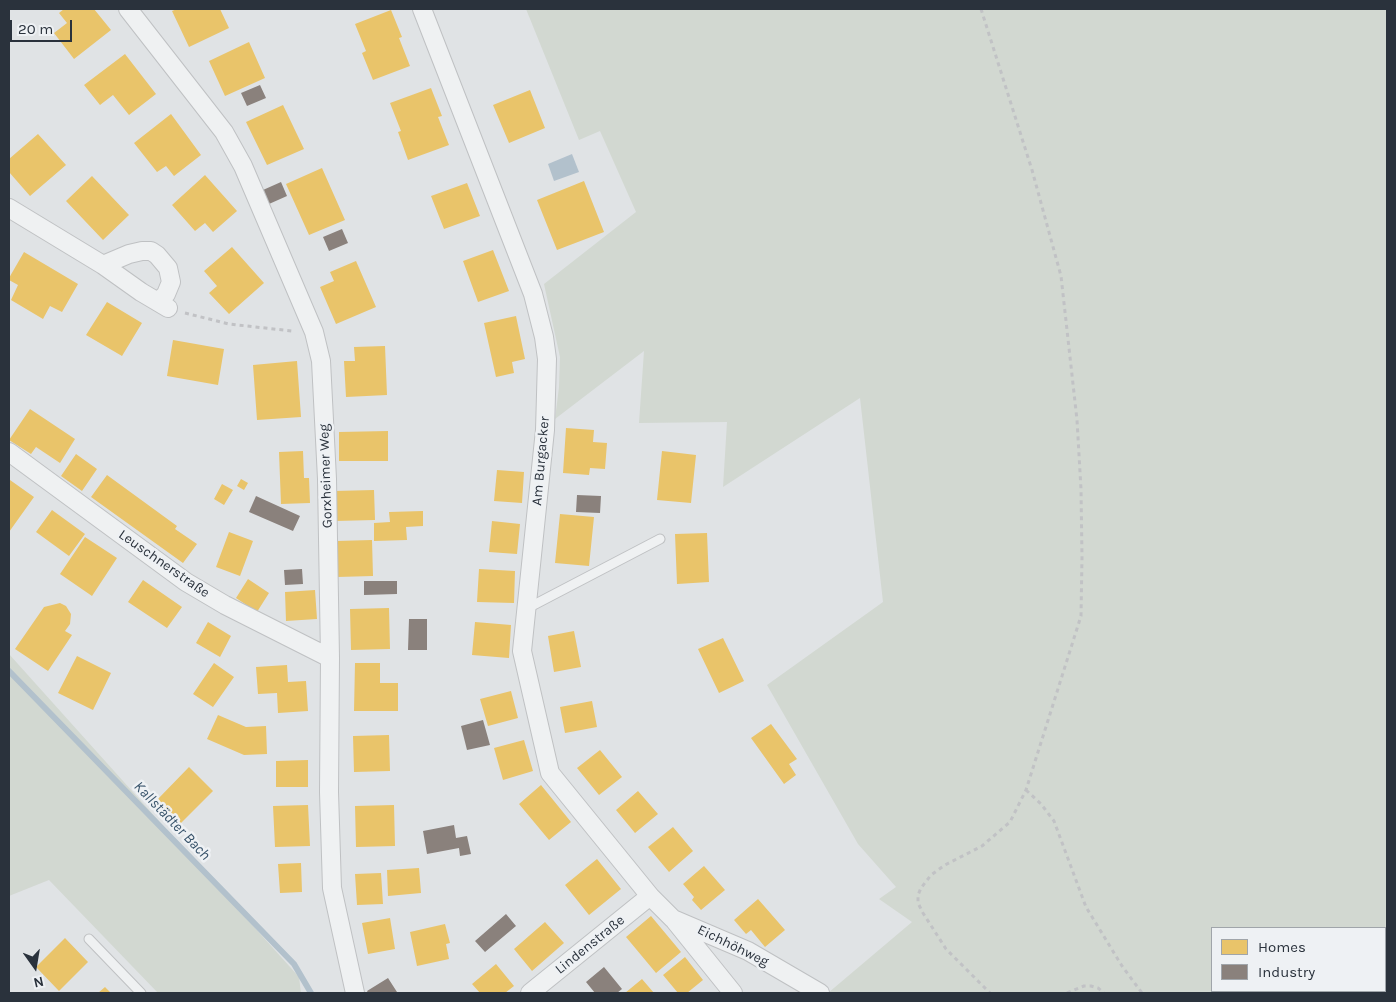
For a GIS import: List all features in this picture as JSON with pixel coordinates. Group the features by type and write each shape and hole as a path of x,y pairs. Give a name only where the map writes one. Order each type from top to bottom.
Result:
{"street":[{"name":"Gorxheimer Weg","path":"128,9 224,132 243,166 314,332 321,361 325,423 330,658 329,792 332,888 355,993"},
{"name":"Am Burgacker","path":"422,9 533,294 544,337 546,359 545,430 522,651 550,773 650,896"},
{"path":"9,208 103,265 163,305 170,282 168,268 157,255 151,251 142,251 129,254 103,265"},
{"name":"Leuschnerstraße","path":"9,452 186,582 225,605 330,658"},
{"name":"Eichhöhweg","path":"650,896 673,918 748,951 820,993"},
{"name":"Lindenstraße","path":"530,993 650,896"},
{"path":"673,918 733,993"}],"lane":[{"path":"526,609 660,538"},
{"path":"89,939 141,993"}],"path":[{"path":"981,9 1032,170 1061,276 1077,420 1081,489 1081,616 1026,790 1010,822 982,846 945,865 932,875 921,888 918,895 918,902 923,914 946,950 990,993"},
{"path":"163,305 196,317 229,324 282,329"},
{"path":"1026,790 1041,804 1054,821 1086,907 1122,966 1142,993"},
{"path":"1067,993 1084,986 1098,988 1104,993"}],"shaded area":[{"path":"526,9 1387,9 1387,993 828,993 912,922 879,899 896,887 858,844 767,685 883,602 860,398 723,487 727,422 639,423 644,351 555,419 560,357 544,284 636,212 600,131 579,140"},
{"path":"572,154 579,172 554,181 548,164"},
{"path":"9,654 299,977 301,993 158,993 49,880 9,896"}],"building: Homes":[{"path":"64,9 94,9 111,30 74,59 54,33 67,23 59,13"},
{"path":"177,9 220,9 229,28 189,47 172,11"},
{"path":"391,10 402,37 399,38 410,66 373,80 362,53 366,51 355,24"},
{"path":"249,42 265,78 225,96 209,61"},
{"path":"125,54 156,94 129,115 113,95 100,105 84,85"},
{"path":"431,88 442,116 438,117 449,145 408,160 398,132 401,131 390,103"},
{"path":"530,90 545,128 509,143 493,105"},
{"path":"283,105 304,149 267,165 246,122"},
{"path":"171,114 201,155 174,176 166,166 157,172 134,143"},
{"path":"38,134 66,165 30,196 9,172 9,159"},
{"path":"322,168 345,220 309,235 286,184"},
{"path":"205,175 237,211 213,232 205,223 195,231 172,205"},
{"path":"92,176 129,215 103,240 66,201"},
{"path":"584,181 604,232 557,250 537,200"},
{"path":"467,183 480,216 444,229 431,196"},
{"path":"232,247 264,283 229,314 209,293 217,286 204,271"},
{"path":"493,250 509,291 478,302 463,261"},
{"path":"24,252 78,284 62,312 50,306 43,319 11,300 18,285 9,280 9,278"},
{"path":"356,261 376,307 336,324 320,287 334,281 330,272"},
{"path":"107,302 142,323 122,356 86,335"},
{"path":"516,316 525,359 512,362 514,373 496,377 484,323"},
{"path":"173,340 224,349 218,385 167,376"},
{"path":"385,346 387,395 346,397 344,361 355,361 354,347"},
{"path":"297,361 301,417 257,420 253,365"},
{"path":"30,409 75,439 60,463 36,447 31,454 9,440"},
{"path":"566,428 594,430 593,442 607,443 605,469 590,468 589,475 563,473"},
{"path":"388,431 388,461 339,461 339,432"},
{"path":"303,451 304,478 309,478 310,503 281,504 279,452"},
{"path":"662,451 696,455 691,503 657,500"},
{"path":"76,454 97,469 82,491 61,476"},
{"path":"497,470 524,472 522,503 494,501"},
{"path":"107,475 177,526 175,529 197,544 183,563 91,497"},
{"path":"241,479 248,483 244,490 237,486"},
{"path":"10,480 34,497 9,532 9,483"},
{"path":"222,484 233,490 224,505 214,499"},
{"path":"374,490 375,520 335,521 334,491"},
{"path":"52,510 85,534 69,556 36,532"},
{"path":"423,511 423,526 406,527 407,540 374,541 374,523 390,522 389,512"},
{"path":"560,514 594,517 589,566 555,563"},
{"path":"492,521 520,524 517,554 489,552"},
{"path":"229,532 253,541 240,576 216,567"},
{"path":"707,533 709,582 677,584 675,534"},
{"path":"85,537 117,558 92,596 60,574"},
{"path":"372,540 373,576 337,577 336,541"},
{"path":"479,569 515,571 514,603 477,602"},
{"path":"248,579 269,593 257,612 236,598"},
{"path":"143,580 182,607 167,628 128,602"},
{"path":"315,590 317,619 286,621 285,592"},
{"path":"60,603 66,606 71,614 70,624 65,631 72,635 48,671 15,649 44,607"},
{"path":"389,608 390,649 351,650 350,609"},
{"path":"208,622 231,636 220,657 196,643"},
{"path":"475,622 511,625 509,658 472,655"},
{"path":"574,631 581,667 554,672 548,636"},
{"path":"723,638 744,681 719,693 698,649"},
{"path":"77,656 111,673 93,710 58,693"},
{"path":"214,663 234,677 213,707 193,694"},
{"path":"355,663 380,663 380,683 398,683 398,711 354,711"},
{"path":"287,665 288,682 306,681 308,711 278,713 277,693 258,694 256,667"},
{"path":"511,691 518,718 488,726 480,699"},
{"path":"592,701 597,727 565,733 560,707"},
{"path":"218,715 246,727 266,726 267,754 244,755 207,739"},
{"path":"771,724 797,759 789,764 796,775 784,784 751,738"},
{"path":"389,735 390,771 354,772 353,736"},
{"path":"524,740 533,771 503,780 494,748"},
{"path":"600,750 622,777 599,795 577,768"},
{"path":"308,760 308,787 276,787 276,761"},
{"path":"189,767 213,791 180,824 156,801"},
{"path":"541,785 571,822 549,840 519,804"},
{"path":"638,791 658,814 635,833 616,810"},
{"path":"308,805 310,846 275,847 273,806"},
{"path":"394,805 395,846 356,847 355,806"},
{"path":"673,827 693,851 669,872 648,847"},
{"path":"597,859 621,889 589,915 565,885"},
{"path":"301,863 302,892 280,893 278,864"},
{"path":"704,866 725,890 701,910 692,900 694,897 683,884"},
{"path":"419,868 421,893 388,896 387,870"},
{"path":"381,873 383,904 357,905 355,874"},
{"path":"758,899 785,930 765,947 751,930 746,934 734,920"},
{"path":"651,916 681,952 656,973 626,937"},
{"path":"390,918 395,949 368,954 362,923"},
{"path":"545,922 564,943 532,971 514,949"},
{"path":"445,924 450,943 446,944 449,959 417,966 410,932"},
{"path":"65,938 88,962 59,991 36,967"},
{"path":"685,957 703,980 687,993 678,993 663,975"},
{"path":"496,964 514,986 505,993 480,993 472,984"},
{"path":"642,979 654,993 625,993"},
{"path":"105,987 111,993 98,993"}],"building: Industry":[{"path":"260,85 266,98 247,106 241,93"},
{"path":"281,182 287,196 269,204 263,190"},
{"path":"342,229 348,243 329,251 323,237"},
{"path":"577,495 601,496 600,513 576,512"},
{"path":"256,496 300,516 293,531 249,512"},
{"path":"302,569 303,584 285,585 284,570"},
{"path":"364,581 397,581 397,594 364,595"},
{"path":"409,619 427,619 427,650 408,650"},
{"path":"483,720 490,745 467,750 461,726"},
{"path":"454,825 456,838 467,836 471,854 460,856 459,848 427,854 423,831"},
{"path":"506,914 516,926 485,952 475,941"},
{"path":"604,967 622,989 617,993 595,993 586,982"},
{"path":"388,978 397,992 368,993 367,991"}],"waterway":[{"name":"Kallstädter Bach","path":"9,671 294,964 311,993"}]}
